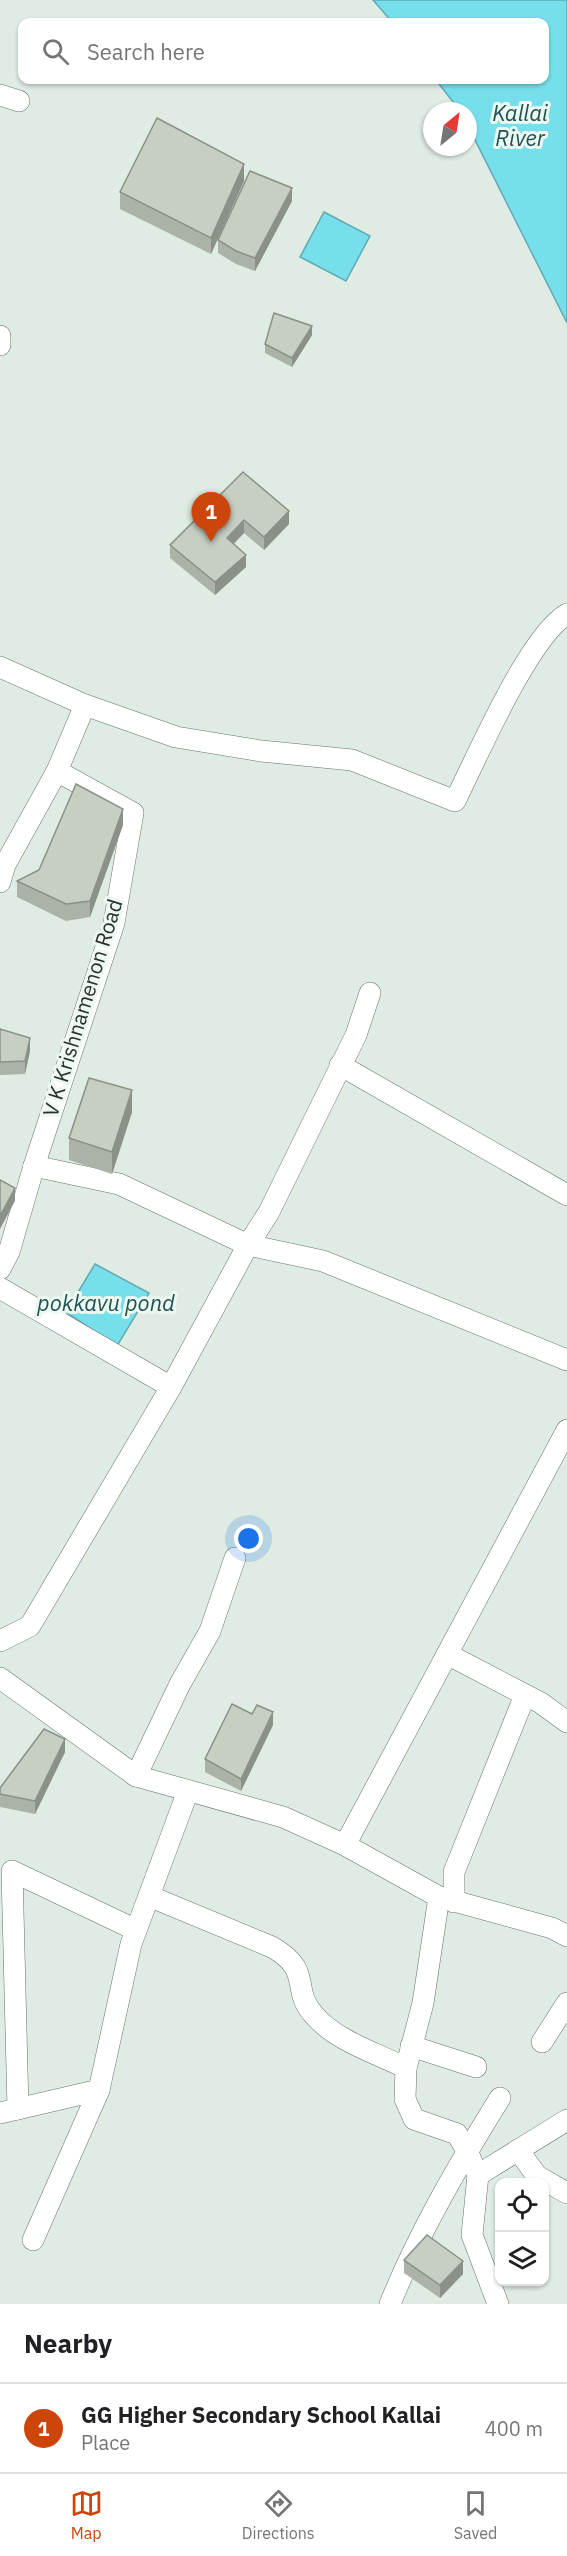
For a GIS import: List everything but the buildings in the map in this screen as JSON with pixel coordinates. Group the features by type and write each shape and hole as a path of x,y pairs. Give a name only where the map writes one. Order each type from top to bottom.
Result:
{"street":[{"path":"0,336 0,345"},
{"path":"0,667 85,705 176,737 261,751 352,760 455,801 528,658 556,620 567,614"},
{"path":"2,869 57,771 85,705"},
{"name":"V K Krishnamenon Road","path":"0,1269 9,1252 34,1166 114,923 133,813 57,771"},
{"path":"0,1641 30,1626 171,1387 248,1245 269,1212 356,1035 370,993"},
{"path":"340,1065 567,1195"},
{"path":"34,1166 119,1184 248,1245 323,1261 567,1360"},
{"path":"0,1288 171,1387"},
{"path":"345,1845 567,1430"},
{"path":"136,1776 180,1684 210,1631 235,1558"},
{"path":"447,1654 541,1703 567,1722"},
{"path":"0,1678 136,1776 283,1817 345,1845 447,1899 552,1928 567,1936"},
{"path":"498,2304 472,2235 478,2175 457,2134 414,2119 405,2099 406,2068 454,1872 525,1695"},
{"path":"33,2240 99,2090 131,1944 188,1791"},
{"path":"99,2090 9,2111 12,1871 136,1930"},
{"path":"149,1896 272,1947 288,1956 299,1976 305,2005 315,2017 335,2033 406,2068"},
{"path":"542,2042 567,2003"},
{"path":"411,2046 476,2067"},
{"path":"390,2304 405,2267 467,2151 500,2098"},
{"path":"478,2175 567,2120"},
{"path":"518,2150 537,2176 567,2193"}],"water":[{"name":"Kallai River","path":"373,0 567,0 567,323 477,144 477,102 453,102 439,84 549,84 549,18 389,18"},
{"path":"324,212 370,236 346,281 300,257"},
{"name":"pokkavu pond","path":"95,1264 149,1293 117,1346 66,1312"}],"place":[{"name":"GG Higher Secondary School Kallai","path":"211,542"}]}
